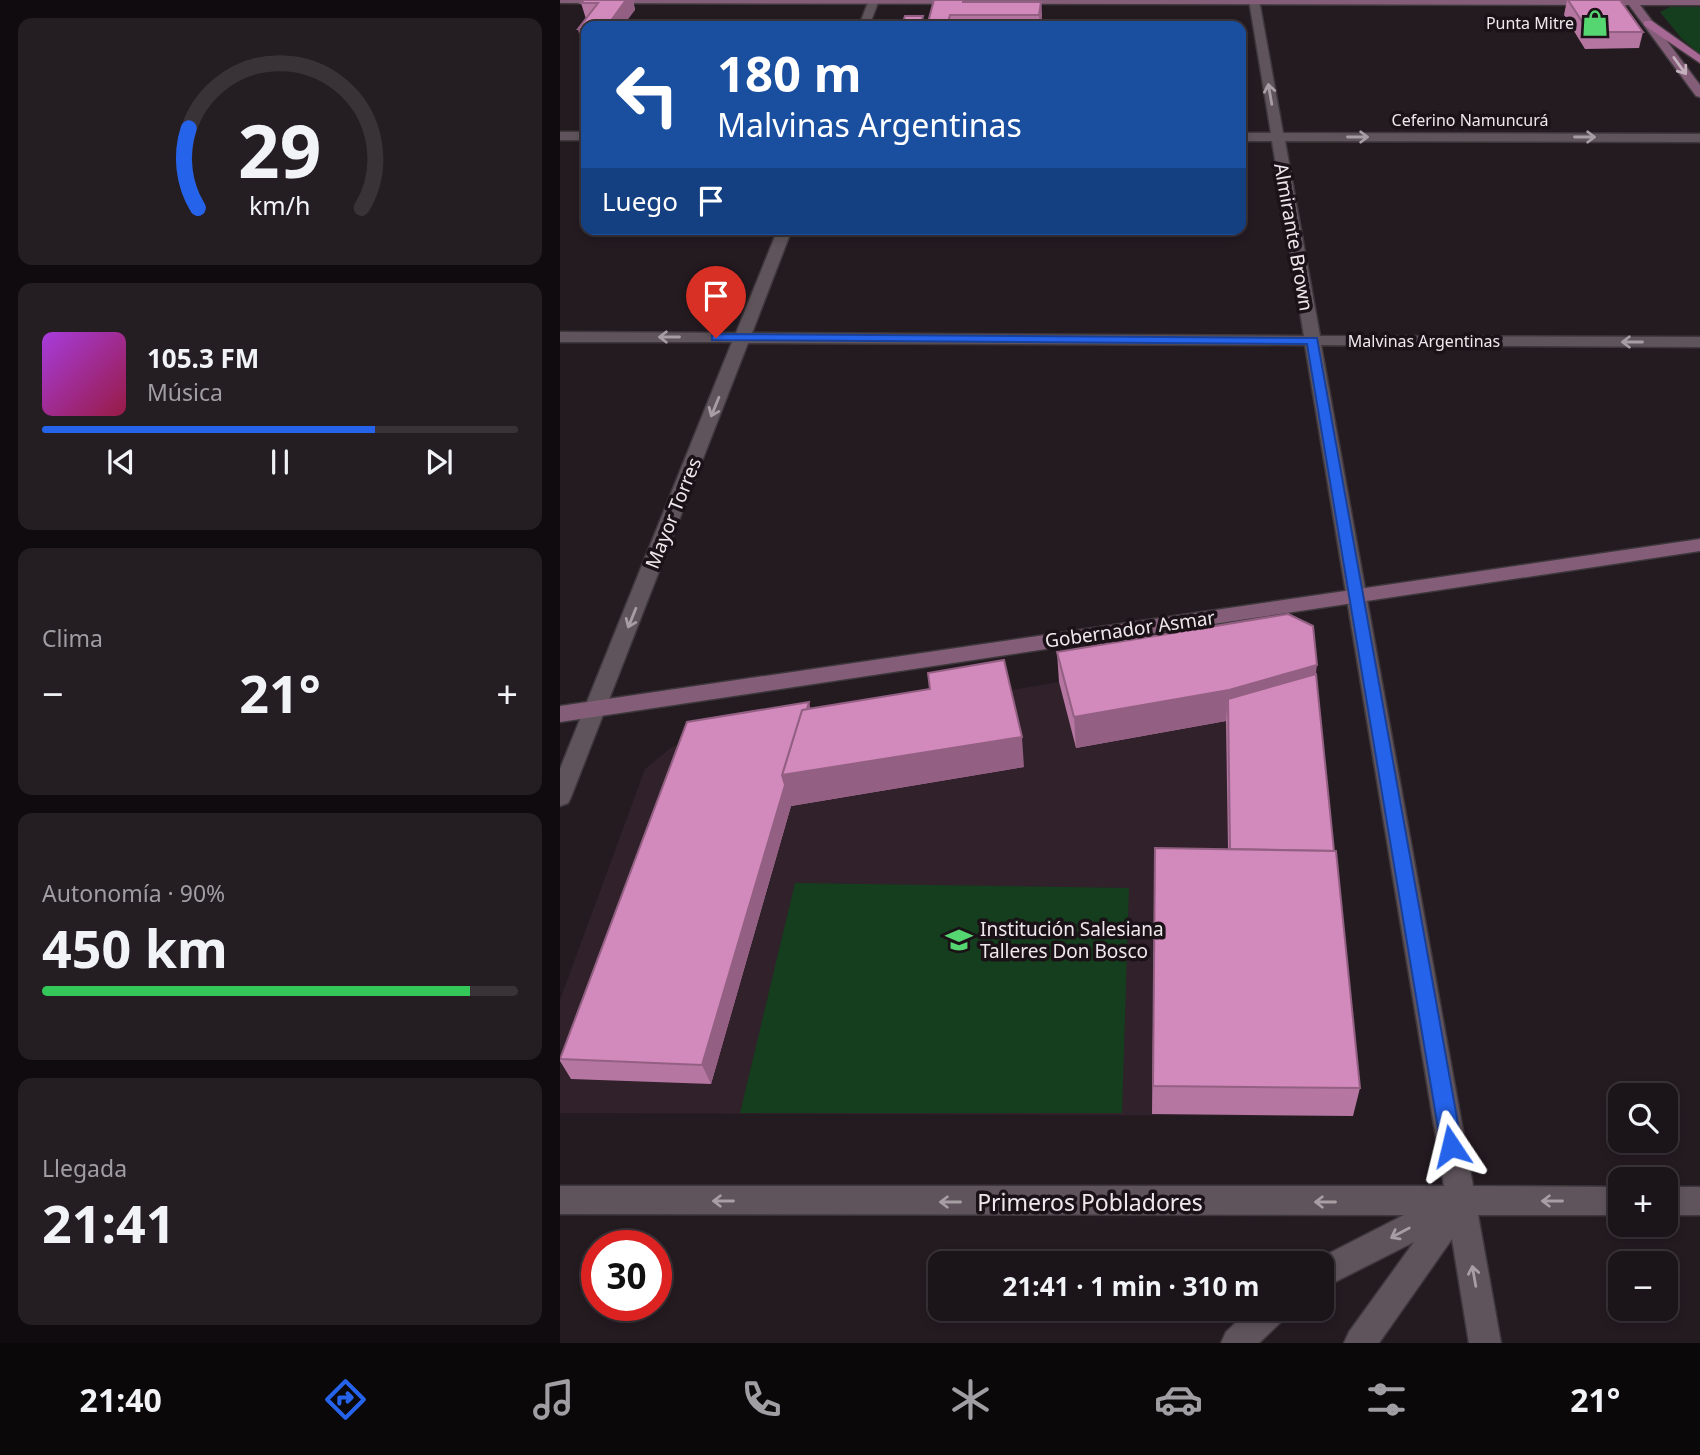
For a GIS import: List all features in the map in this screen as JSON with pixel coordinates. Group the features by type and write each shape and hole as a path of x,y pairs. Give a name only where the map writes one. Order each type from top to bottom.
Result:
{"main road":[{"path":"560,0 1700,2"},
{"path":"1632,1 1700,93"},
{"path":"1648,23 1700,60"},
{"name":"Gobernador Asmar","path":"560,714 1700,545"}],"street":[{"path":"866,21 874,0"},
{"name":"Almirante Brown","path":"1254,1 1485,1343"},
{"path":"560,136 581,136"},
{"name":"Ceferino Namuncurá","path":"1246,137 1700,138"},
{"name":"Mayor Torres","path":"560,797 783,235"},
{"name":"Malvinas Argentinas","path":"560,337 1700,342"},
{"name":"Primeros Pobladores","path":"560,1200 1608,1201"},
{"path":"1334,1268 1461,1201"},
{"path":"1360,1343 1461,1201"},
{"path":"1678,1201 1700,1201"},
{"path":"1237,1343 1260,1321"}],"shaded area":[{"name":"Institución Salesiana Talleres Don Bosco","path":"1059,682 1076,748 1226,721 1313,695 1353,1116 560,1113 560,1000 645,769 673,746"}],"green space":[{"path":"1670,7 1700,7 1700,54 1682,39 1660,12"},
{"path":"795,883 1129,888 1122,1113 740,1113"}],"building":[{"path":"584,0 626,0 611,21 584,21 598,3 581,3"},
{"path":"934,0 1041,2 1039,15 950,15 948,21 928,21"},
{"path":"1568,0 1620,0 1643,32 1589,32"},
{"path":"905,16 923,16 922,21 903,21"},
{"path":"1288,614 1313,626 1317,665 1229,690 1074,717 1057,652"},
{"path":"1004,660 1022,737 782,775 802,710 930,689 928,673"},
{"path":"1316,674 1334,851 1230,849 1228,699"},
{"path":"809,702 807,709 802,710 782,775 785,785 702,1065 560,1059 687,722"},
{"path":"1155,848 1336,851 1360,1088 1153,1086"}],"place":[{"name":"Punta Mitre","path":"1595,23"},
{"name":"Institución Salesiana Talleres Don Bosco","path":"959,940"}],"route":[{"path":"716,338 1312,340 1451,1146"}]}
